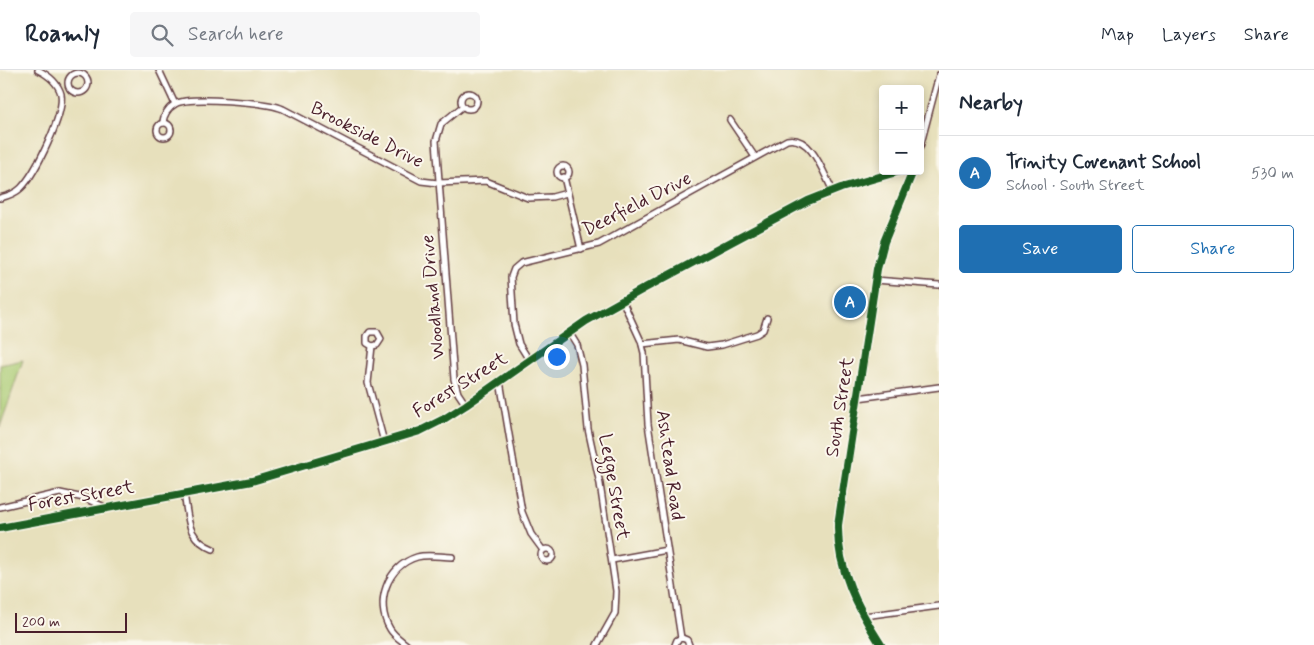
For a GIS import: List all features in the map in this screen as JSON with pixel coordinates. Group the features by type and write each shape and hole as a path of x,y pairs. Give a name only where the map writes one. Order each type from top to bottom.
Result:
{"street":[{"path":"0,198 18,190 29,178 59,119 62,106 60,91 50,77 38,70"},
{"path":"159,70 175,104 164,116 163,123"},
{"path":"924,132 939,75"},
{"path":"60,91 69,87"},
{"name":"Brookside Drive","path":"175,104 194,101 274,106 418,180 438,183 486,181 528,198 547,198 567,193"},
{"name":"Woodland Drive","path":"463,106 450,114 441,124 436,141 454,379 458,393 466,405"},
{"path":"730,120 755,157"},
{"name":"Deerfield Drive","path":"530,360 519,344 515,330 510,283 513,271 524,262 603,242 784,141 799,140 806,144 817,160 833,191"},
{"name":"Forest Street","path":"0,528 257,480 428,427 466,405 569,332 622,300 793,208 833,191 887,175"},
{"name":"South Street","path":"881,645 864,616 846,577 838,537 839,514 876,280 884,242 911,175"},
{"path":"564,177 581,249"},
{"path":"876,280 939,285"},
{"name":"Ashtead Road","path":"622,300 642,344 648,424 681,638"},
{"path":"642,344 679,340 707,347 722,345 757,334 763,330 767,318"},
{"name":"Legge Street","path":"569,332 577,345 582,365 588,429 612,560 616,606 612,620 597,645"},
{"path":"372,346 368,386 384,442"},
{"path":"500,381 522,512 528,529 542,549"},
{"path":"858,398 939,386"},
{"path":"0,507 60,493 84,498 107,508"},
{"path":"184,494 194,538 213,549"},
{"path":"612,560 667,550"},
{"path":"407,645 393,634 385,620 383,603 387,584 399,568 416,558 452,557"},
{"path":"864,616 939,606"},
{"path":"675,645 681,638 687,640 689,645"}],"green space":[{"path":"23,360 0,427 0,365"}],"cycle path":[{"path":"0,528 252,481 420,431 466,405 586,321 645,288 808,201 841,188 886,175"},
{"path":"881,645 864,617 850,588 841,557 838,525 877,269 884,242 911,175"}],"place":[{"name":"Trinity Covenant School","path":"850,302"}]}
